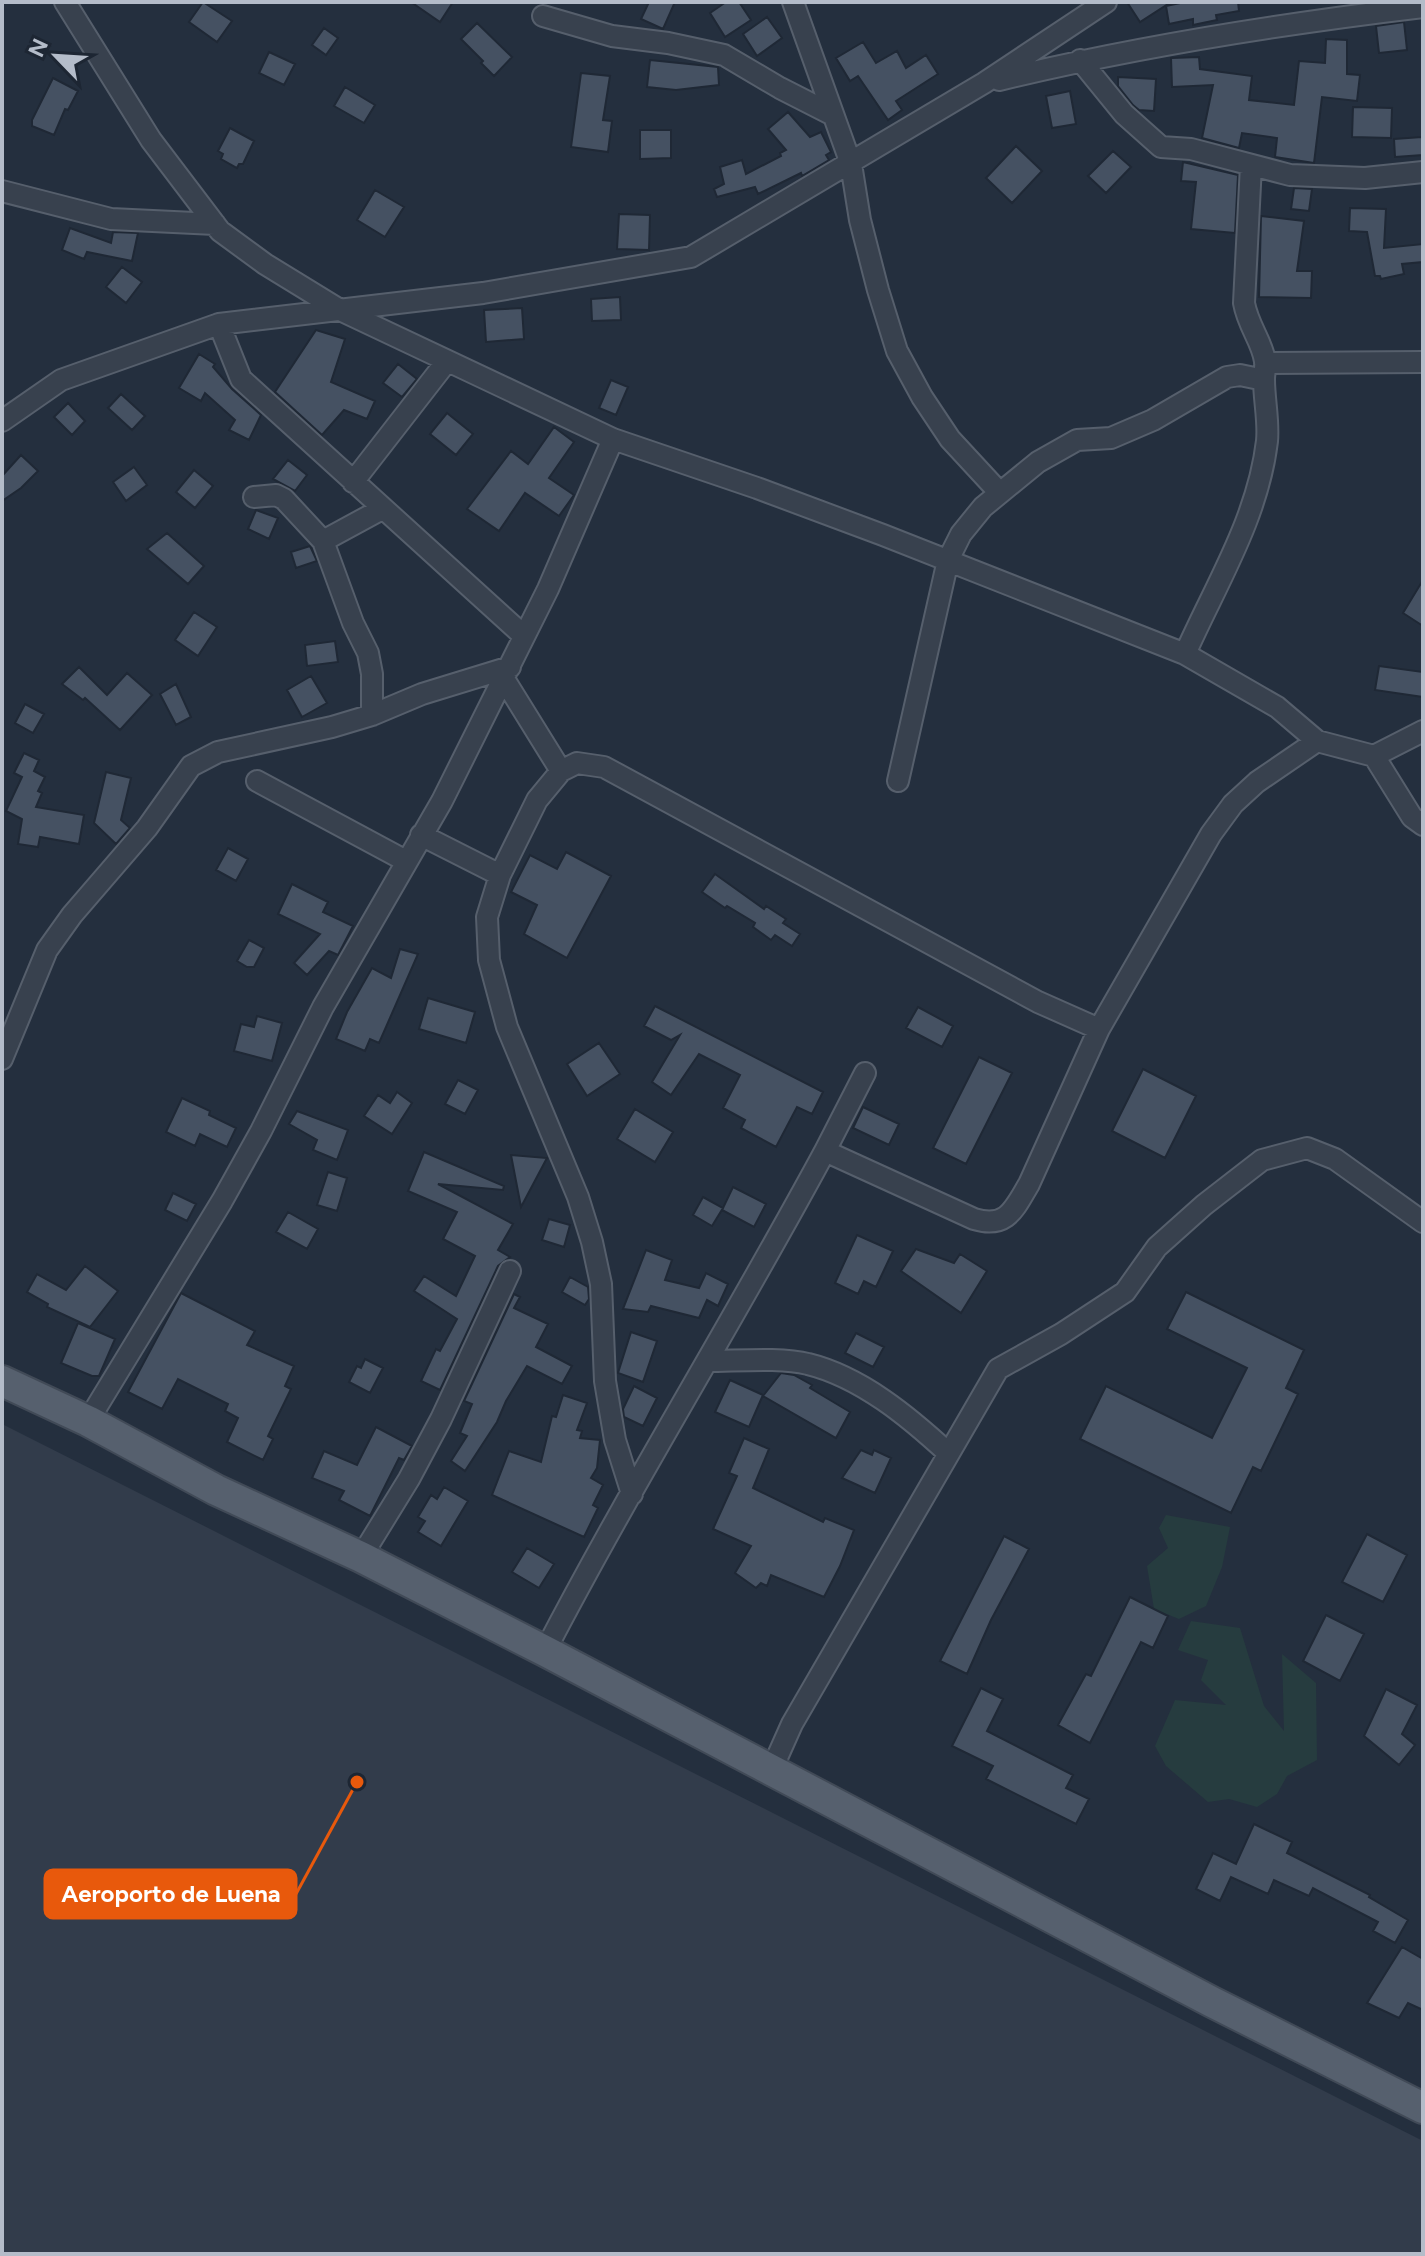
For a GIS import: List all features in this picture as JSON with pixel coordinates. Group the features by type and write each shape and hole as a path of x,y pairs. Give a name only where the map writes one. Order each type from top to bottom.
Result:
{"main road":[{"path":"2,1381 88,1421 216,1490 361,1557 545,1651 1212,2002 1423,2108"}],"street":[{"path":"65,2 151,140 220,231 265,264 340,310 613,439 757,488 1185,654 1277,707 1317,741 1374,756 1423,731"},
{"path":"793,2 851,164 864,234 897,351 950,439 999,492"},
{"path":"2,421 61,380 219,324 483,293 691,257 984,83 1106,2"},
{"path":"984,83 1080,60 1214,35 1353,14 1422,9"},
{"path":"543,16 612,36 668,43 724,55 833,115"},
{"path":"1080,60 1124,114 1161,147 1191,149 1290,175 1365,178 1423,172"},
{"path":"1185,654 1248,517 1262,472 1268,438 1261,347 1248,321 1244,303 1251,165"},
{"path":"2,191 111,219 215,224"},
{"path":"219,324 241,379 524,636"},
{"path":"353,482 447,361"},
{"path":"898,781 948,560 961,534 999,492 1064,446 1077,440 1111,438 1139,426 1227,377 1423,362"},
{"path":"88,1421 222,1201 323,1007 465,758 573,534 613,439"},
{"path":"254,497 276,495 284,499 323,541 353,623 368,653 372,674 372,715"},
{"path":"323,541 382,509"},
{"path":"2,1059 47,950 72,915 147,828 191,766 218,752 332,727 372,715 422,694 507,673"},
{"path":"507,673 561,771"},
{"path":"825,1151 974,1219 990,1224 1004,1220 1029,1184 1099,1029 1211,834 1233,804 1257,782 1317,741"},
{"path":"1374,756 1412,817 1423,825"},
{"path":"632,1494 615,1440 605,1381 601,1284 592,1242 578,1197 507,1027 489,960 487,917 500,875 537,800 561,771 577,763 604,767 1038,1002 1099,1029"},
{"path":"257,781 406,861"},
{"path":"421,835 500,875"},
{"path":"545,1651 588,1569 825,1151 865,1073"},
{"path":"771,1771 792,1724 998,1369 1061,1334 1125,1292 1157,1247 1262,1160 1307,1148 1335,1159 1423,1222"},
{"path":"361,1557 409,1479 441,1419 510,1271"},
{"path":"708,1361 807,1363 875,1395 921,1428 948,1453"}],"shaded area":[{"path":"2,1424 1423,2141 1423,2254 2,2254"}],"green space":[{"path":"1166,1515 1230,1527 1222,1567 1206,1606 1179,1619 1154,1609 1147,1566 1168,1548 1159,1528"},
{"path":"1191,1621 1240,1628 1264,1706 1284,1731 1282,1654 1316,1683 1317,1760 1287,1776 1277,1794 1257,1807 1229,1799 1208,1802 1166,1766 1155,1746 1175,1700 1226,1705 1201,1680 1208,1660 1178,1650"}],"building":[{"path":"203,2 232,21 217,42 189,22"},
{"path":"411,2 453,2 440,22"},
{"path":"649,2 675,2 663,29 641,19"},
{"path":"726,2 739,2 751,20 725,37 710,13"},
{"path":"1127,2 1171,2 1140,22"},
{"path":"1185,2 1238,2 1239,11 1216,15 1217,20 1193,25 1193,19 1169,24 1166,6"},
{"path":"767,17 782,38 757,56 743,34"},
{"path":"1404,22 1407,50 1379,53 1376,26"},
{"path":"477,23 512,57 494,76 461,39"},
{"path":"324,28 338,38 326,55 312,45"},
{"path":"1326,39 1347,40 1347,74 1360,75 1357,101 1322,97 1314,163 1275,157 1277,138 1242,133 1239,148 1202,138 1213,85 1172,87 1171,58 1199,57 1200,69 1252,76 1249,100 1294,105 1299,61 1325,63"},
{"path":"863,42 876,63 897,51 906,68 926,55 938,74 896,101 902,110 888,120 858,76 850,81 836,58"},
{"path":"269,52 295,64 284,85 259,73"},
{"path":"650,60 718,67 719,85 676,90 647,87"},
{"path":"581,73 610,76 603,120 612,121 608,152 571,147"},
{"path":"1118,77 1156,79 1154,111 1139,110 1133,105 1118,86"},
{"path":"53,78 78,91 68,110 65,109 54,135 32,126 32,120"},
{"path":"345,87 375,105 364,123 334,106"},
{"path":"1070,91 1076,124 1052,128 1046,96"},
{"path":"1353,107 1392,108 1391,138 1352,137"},
{"path":"788,112 810,137 821,132 831,152 826,155 829,160 802,176 801,173 758,194 755,187 717,197 714,189 724,184 720,167 742,160 746,174 781,156 780,153 786,150 768,129"},
{"path":"230,128 254,141 243,164 237,168 221,159 223,154 218,151"},
{"path":"640,130 671,130 671,158 640,159"},
{"path":"1422,137 1423,155 1395,157 1394,139"},
{"path":"1016,146 1042,171 1012,203 986,178"},
{"path":"1113,151 1131,167 1106,193 1088,176"},
{"path":"1183,162 1238,175 1235,233 1191,229 1196,182 1181,181"},
{"path":"1294,188 1312,189 1309,211 1291,209"},
{"path":"375,190 404,207 385,237 357,220"},
{"path":"1350,208 1386,209 1384,248 1423,244 1423,262 1402,264 1404,274 1381,279 1375,276 1367,232 1349,231"},
{"path":"619,214 650,215 649,250 617,249"},
{"path":"1261,216 1304,221 1297,271 1312,271 1311,298 1259,297"},
{"path":"70,228 111,243 113,232 138,233 132,261 87,252 84,259 62,250"},
{"path":"122,267 142,282 126,303 106,287"},
{"path":"620,297 621,320 592,321 591,299"},
{"path":"522,308 524,339 486,342 484,310"},
{"path":"316,330 345,339 331,382 375,401 367,419 344,410 322,435 275,392"},
{"path":"199,354 215,364 213,367 232,389 261,415 249,440 229,430 235,420 205,393 201,401 179,388"},
{"path":"398,364 417,379 402,397 383,383"},
{"path":"611,380 628,387 616,415 599,408"},
{"path":"121,394 145,416 132,430 108,408"},
{"path":"68,403 85,421 72,435 54,417"},
{"path":"447,413 473,434 456,455 430,434"},
{"path":"554,427 574,442 549,478 574,495 559,516 525,493 499,531 467,509 511,451 528,464"},
{"path":"21,455 38,471 2,501 2,476"},
{"path":"288,460 307,475 295,491 273,479"},
{"path":"134,467 147,485 126,501 113,482"},
{"path":"194,470 213,486 195,508 176,492"},
{"path":"256,510 278,518 269,539 248,529"},
{"path":"167,533 204,566 188,584 147,549"},
{"path":"310,546 317,561 296,568 291,552"},
{"path":"1423,580 1423,626 1403,613"},
{"path":"194,612 217,627 198,656 175,640"},
{"path":"335,641 338,662 307,666 305,645"},
{"path":"1379,666 1423,672 1423,697 1375,690"},
{"path":"79,667 107,695 127,673 152,695 120,730 85,698 83,700 62,684"},
{"path":"311,676 327,703 302,717 287,690"},
{"path":"176,684 191,717 176,725 160,694"},
{"path":"25,704 44,714 33,733 15,723"},
{"path":"24,753 39,760 34,771 45,777 38,791 42,793 36,807 84,815 79,844 40,837 38,847 18,844 22,819 6,811 22,777 14,773"},
{"path":"106,772 131,778 121,820 130,828 116,844 94,823"},
{"path":"228,848 248,859 236,881 216,870"},
{"path":"566,852 611,876 567,958 524,934 537,905 511,892 530,855 557,869"},
{"path":"715,874 764,909 766,906 786,919 783,923 800,934 792,946 775,935 771,940 753,927 755,923 702,892"},
{"path":"292,884 328,902 323,912 353,926 338,955 329,951 307,975 294,963 320,934 278,914"},
{"path":"249,940 264,948 254,967 237,961"},
{"path":"400,949 418,954 379,1043 370,1039 365,1051 336,1039 372,968 391,978"},
{"path":"428,998 475,1012 466,1043 419,1029"},
{"path":"655,1006 823,1092 812,1114 797,1107 776,1147 741,1128 745,1120 723,1108 740,1075 699,1054 671,1095 652,1082 680,1035 671,1040 644,1026"},
{"path":"918,1007 953,1026 942,1047 906,1028"},
{"path":"257,1016 282,1023 272,1061 234,1051 241,1024 254,1027"},
{"path":"599,1043 620,1074 587,1096 567,1064"},
{"path":"979,1057 1012,1073 966,1164 933,1148"},
{"path":"1143,1069 1196,1096 1165,1158 1112,1131"},
{"path":"458,1080 478,1090 465,1114 445,1104"},
{"path":"397,1092 412,1103 392,1134 364,1116 378,1095 390,1103"},
{"path":"182,1098 236,1128 227,1147 200,1134 195,1146 166,1132"},
{"path":"863,1107 899,1124 889,1145 853,1128"},
{"path":"635,1109 673,1132 655,1162 617,1139"},
{"path":"297,1111 348,1130 337,1160 313,1150 317,1140 289,1124"},
{"path":"424,1152 504,1186 503,1190 438,1184 513,1224 498,1250 510,1257 498,1266 440,1390 421,1381 436,1349 440,1351 457,1319 414,1291 424,1276 456,1296 475,1256 443,1239 457,1212 408,1191"},
{"path":"511,1155 547,1158 521,1207"},
{"path":"328,1172 347,1178 337,1211 317,1205"},
{"path":"733,1187 766,1204 754,1227 722,1210"},
{"path":"173,1193 196,1204 187,1221 165,1210"},
{"path":"703,1197 723,1208 712,1226 693,1215"},
{"path":"288,1212 318,1229 307,1249 276,1232"},
{"path":"549,1219 570,1225 564,1247 542,1240"},
{"path":"857,1235 893,1251 876,1287 864,1281 858,1294 835,1283"},
{"path":"916,1249 954,1263 960,1254 987,1271 961,1313 901,1271"},
{"path":"646,1250 672,1260 665,1280 699,1288 706,1273 728,1284 718,1306 707,1300 699,1318 651,1306 648,1312 623,1309"},
{"path":"85,1266 118,1291 90,1327 47,1307 48,1304 27,1292 37,1274 66,1290"},
{"path":"570,1277 588,1287 589,1299 585,1305 562,1292"},
{"path":"1186,1292 1304,1350 1286,1388 1298,1394 1261,1471 1253,1467 1231,1513 1080,1439 1106,1386 1212,1438 1247,1368 1167,1329"},
{"path":"181,1293 255,1331 247,1345 294,1366 285,1386 291,1389 268,1436 273,1439 263,1460 227,1442 238,1418 225,1411 228,1404 178,1379 162,1409 128,1392"},
{"path":"514,1294 520,1297 514,1308 548,1324 536,1347 572,1366 562,1384 527,1366 497,1422 465,1471 451,1461 467,1436 460,1433 472,1404 464,1401"},
{"path":"78,1323 115,1339 99,1376 61,1363"},
{"path":"631,1332 657,1341 643,1382 618,1373"},
{"path":"856,1333 884,1347 873,1367 845,1353"},
{"path":"365,1359 383,1368 370,1393 349,1382 357,1366 361,1368"},
{"path":"781,1373 794,1375 812,1385 810,1388 850,1412 836,1438 763,1396"},
{"path":"730,1380 763,1395 749,1427 715,1412"},
{"path":"634,1386 657,1398 643,1426 624,1417 623,1409"},
{"path":"563,1395 587,1403 577,1430 582,1431 580,1438 600,1440 597,1468 591,1478 603,1485 593,1505 598,1508 584,1537 492,1495 509,1451 541,1462 552,1416 556,1417"},
{"path":"376,1427 412,1446 404,1460 399,1458 370,1516 339,1500 344,1491 312,1478 324,1451 357,1465"},
{"path":"744,1438 769,1449 753,1488 823,1522 825,1518 854,1530 824,1597 771,1575 767,1586 761,1583 756,1588 735,1573 751,1546 713,1529 737,1476 729,1473"},
{"path":"861,1450 872,1455 874,1450 891,1458 875,1493 842,1478"},
{"path":"444,1487 468,1501 441,1546 418,1532 425,1521 418,1517 431,1495 437,1499"},
{"path":"1367,1534 1407,1555 1383,1602 1342,1582"},
{"path":"1004,1536 1029,1549 991,1620 967,1674 940,1661"},
{"path":"527,1548 554,1564 539,1588 512,1572"},
{"path":"1130,1597 1168,1616 1153,1648 1141,1642 1090,1743 1058,1725 1086,1674 1091,1676"},
{"path":"1326,1615 1364,1634 1340,1681 1303,1661"},
{"path":"981,1688 1003,1699 987,1731 1073,1775 1066,1788 1089,1799 1076,1824 986,1779 993,1766 952,1746"},
{"path":"1386,1689 1417,1705 1402,1734 1415,1745 1399,1765 1364,1736"},
{"path":"1254,1824 1292,1842 1287,1853 1370,1895 1408,1920 1395,1943 1373,1931 1378,1922 1313,1888 1309,1896 1274,1880 1268,1894 1231,1877 1220,1901 1196,1889 1213,1853 1236,1864"},
{"path":"1402,1947 1423,1959 1423,2010 1408,2003 1399,2018 1367,2003"}],"place":[{"name":"Aeroporto de Luena","path":"357,1782"}]}
